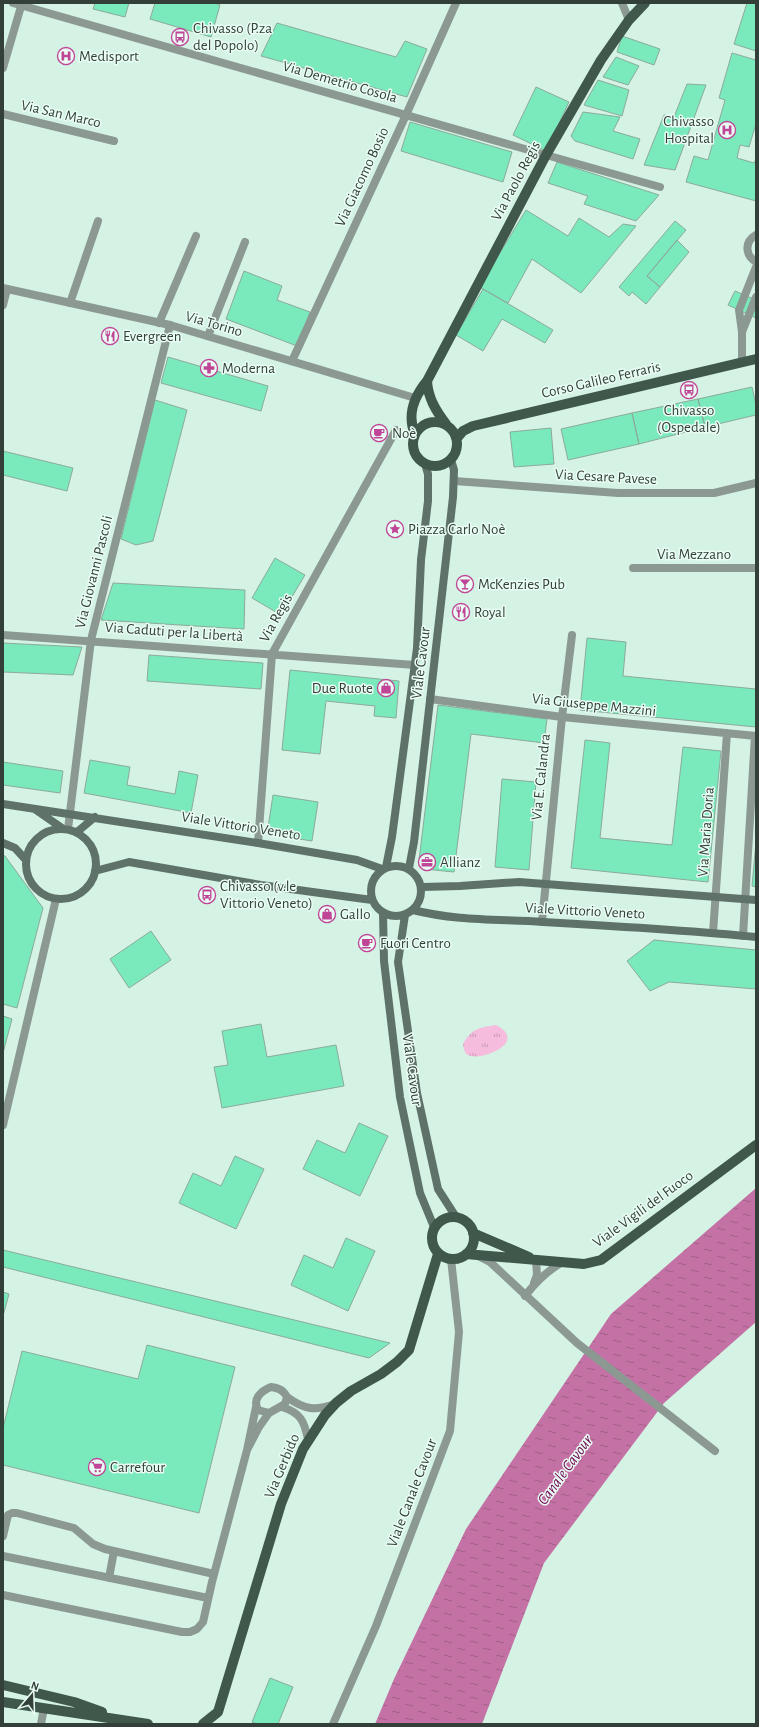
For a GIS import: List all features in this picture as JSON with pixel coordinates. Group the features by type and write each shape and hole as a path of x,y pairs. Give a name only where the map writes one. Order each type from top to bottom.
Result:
{"main road":[{"name":"Via Paolo Regis","path":"415,398 426,381 546,155 601,60 628,20 645,3"},
{"name":"Corso Galileo Ferraris","path":"457,438 463,431 473,426 756,359"},
{"path":"415,398 411,415 411,426 414,435 413,442 415,454 425,464 438,466 451,460 457,450 457,438 451,428 438,415 430,399 426,381"},
{"path":"414,435 419,429 431,422 446,424"},
{"name":"Viale Cavour","path":"409,868 414,842 454,497 454,470 451,460"},
{"name":"Viale Cavour","path":"384,868 392,837 415,665 421,560 428,501 428,474 425,464"},
{"path":"3,804 33,809 65,829"},
{"name":"Viale Vittorio Veneto","path":"33,809 95,817 258,843 357,860 384,868"},
{"path":"77,832 95,817"},
{"path":"54,829 65,829 77,832 85,838 93,849 96,862 92,881 76,896 66,899 56,899 45,896 36,889 30,881 26,870 26,860 32,843 38,837 54,829"},
{"path":"3,843 15,848 26,860"},
{"path":"95,871 129,862 261,885 372,900"},
{"path":"394,865 409,868 415,873 422,887 418,904 413,910 405,915 390,916 383,913 376,908 370,892 371,883 375,875 384,868 394,865"},
{"name":"Viale Vittorio Veneto","path":"422,887 519,882 545,883 756,900"},
{"name":"Viale Vittorio Veneto","path":"413,910 434,915 465,919 542,922 756,937"},
{"name":"Viale Cavour","path":"383,913 384,961 400,1097 420,1193 434,1227"},
{"name":"Viale Cavour","path":"405,915 398,962 417,1094 438,1189 456,1217"},
{"name":"Viale Vigili del Fuoco","path":"471,1255 584,1264 601,1260 756,1145"},
{"path":"456,1217 466,1221 471,1226 473,1233 473,1245 471,1255 451,1259 438,1254 431,1241 434,1227 438,1221 445,1218 456,1217"},
{"name":"Viale Vigili del Fuoco","path":"473,1233 536,1260"},
{"name":"Via Gerbido","path":"203,1724 218,1712 281,1504 308,1439 325,1415 336,1403 351,1391 381,1374 398,1362 409,1350 438,1254"},
{"path":"3,1685 74,1702 128,1722"},
{"path":"3,1702 148,1724"}],"street":[{"name":"Via Demetrio Cosola","path":"13,3 22,4 660,187"},
{"name":"Via Giacomo Bosio","path":"292,361 456,3"},
{"path":"622,3 628,20"},
{"path":"3,68 22,4"},
{"name":"Via San Marco","path":"3,114 114,140"},
{"path":"70,302 98,221"},
{"path":"756,235 749,241 747,251 756,262"},
{"path":"159,323 196,236"},
{"path":"208,336 245,242"},
{"path":"742,362 742,332 739,310 756,267"},
{"path":"3,304 5,288"},
{"name":"Via Torino","path":"5,288 170,325 415,398"},
{"path":"742,332 756,297"},
{"name":"Via Giovanni Pascoli","path":"65,829 70,814 91,640 170,325"},
{"name":"Via Regis","path":"258,843 272,654 396,430"},
{"name":"Via Cesare Pavese","path":"454,481 618,494 714,493 756,483"},
{"name":"Via Mezzano","path":"633,568 756,568"},
{"name":"Via Caduti per la Libertà","path":"3,635 91,640 415,665"},
{"name":"Via E. Calandra","path":"542,922 562,717 572,635"},
{"name":"Via Giuseppe Mazzini","path":"430,699 562,717 756,736"},
{"name":"Via Maria Doria","path":"713,933 727,733"},
{"path":"743,936 756,736"},
{"path":"3,1126 56,899"},
{"path":"471,1255 490,1262 577,1343 715,1451"},
{"name":"Viale Canale Cavour","path":"333,1724 376,1626 450,1432 459,1332 451,1259"},
{"path":"533,1286 537,1275 536,1260"},
{"path":"526,1296 533,1286 550,1269 561,1263"},
{"path":"4,1596 186,1632 197,1629 203,1622 214,1574 247,1450 258,1395 264,1389 271,1386 284,1392 287,1397 296,1403 315,1408 321,1409 336,1403"},
{"path":"282,1407 285,1404 287,1397"},
{"path":"256,1406 258,1410 269,1413"},
{"path":"247,1450 259,1427 269,1413 276,1408 282,1407 292,1410 302,1418 308,1439"},
{"path":"3,1536 8,1514 12,1513 74,1528 93,1544 114,1551 214,1574"},
{"path":"109,1578 114,1551"},
{"path":"3,1556 208,1598"},
{"path":"41,1724 44,1708"}],"green space":[{"path":"496,1025 505,1031 508,1038 505,1044 500,1049 483,1056 468,1055 464,1050 463,1044 466,1039 480,1028"}],"water":[{"name":"Canale Cavour","path":"756,1188 756,1322 664,1403 544,1563 482,1724 375,1724 394,1679 466,1529 611,1314"}],"building":[{"path":"95,3 129,3 125,17 93,9"},
{"path":"155,3 215,3 220,5 211,37 150,19"},
{"path":"747,3 756,3 756,51 734,44"},
{"path":"277,23 396,57 405,41 427,49 407,97 261,56"},
{"path":"622,36 660,49 654,65 617,52"},
{"path":"732,53 756,60 756,124 749,147 740,145 737,158 754,163 756,159 756,201 686,182 694,156 708,160 725,100 719,98"},
{"path":"616,57 639,66 628,85 603,77"},
{"path":"598,80 629,90 622,116 584,105"},
{"path":"687,84 706,85 675,170 644,165 664,115 674,117"},
{"path":"536,87 569,102 546,151 513,135"},
{"path":"583,112 620,117 613,131 640,139 633,159 575,141 571,136"},
{"path":"410,122 512,152 503,182 401,151"},
{"path":"557,162 659,195 636,221 584,204 588,196 548,183"},
{"path":"526,210 568,236 579,218 609,237 623,224 636,226 581,293 532,259 508,303 479,287"},
{"path":"675,221 686,230 647,276 660,287 646,304 632,292 629,296 619,287"},
{"path":"677,240 689,252 660,287 647,276"},
{"path":"244,271 282,286 277,300 310,312 297,346 226,319"},
{"path":"483,289 553,330 545,343 502,319 483,351 456,335"},
{"path":"735,291 756,300 756,318 728,305"},
{"path":"168,357 268,386 261,411 161,383"},
{"path":"752,387 756,405 756,415 705,427 698,399"},
{"path":"698,399 705,427 639,444 632,413"},
{"path":"155,400 187,410 153,541 136,545 121,539"},
{"path":"632,413 639,444 568,460 561,429"},
{"path":"551,428 554,464 514,467 510,432"},
{"path":"3,451 73,468 67,491 3,475"},
{"path":"275,558 305,575 281,615 252,598"},
{"path":"113,583 245,590 244,629 101,620"},
{"path":"587,638 626,642 623,676 756,689 756,727 580,710"},
{"path":"3,643 82,647 73,675 3,672"},
{"path":"149,655 263,663 261,689 147,681"},
{"path":"290,670 399,681 396,718 374,716 375,706 326,701 320,754 282,750"},
{"path":"438,705 547,719 544,743 471,734 454,872 424,869 419,860"},
{"path":"585,740 610,743 600,838 672,845 683,747 721,751 708,882 571,868"},
{"path":"90,760 130,767 127,785 175,794 179,771 198,775 191,813 84,793"},
{"path":"3,762 63,771 60,793 3,785"},
{"path":"502,779 536,782 529,870 495,867"},
{"path":"273,795 318,802 312,841 267,834"},
{"path":"756,842 756,887 752,886"},
{"path":"3,855 43,908 17,1008 3,1004"},
{"path":"151,931 171,960 129,988 110,959"},
{"path":"654,940 756,950 756,989 669,982 650,991 627,961"},
{"path":"3,1016 12,1019 3,1053"},
{"path":"261,1024 267,1057 336,1045 344,1086 222,1108 214,1067 228,1065 222,1031"},
{"path":"359,1123 388,1136 360,1196 303,1169 317,1140 345,1153"},
{"path":"235,1156 264,1169 236,1229 179,1203 193,1173 221,1186"},
{"path":"346,1238 375,1251 348,1311 291,1285 304,1255 333,1268"},
{"path":"3,1250 390,1343 369,1358 3,1267"},
{"path":"3,1292 9,1294 3,1316"},
{"path":"147,1345 235,1367 199,1513 3,1465 3,1428 22,1351 138,1379"},
{"path":"270,1678 293,1687 278,1724 257,1724 252,1722"}],"place":[{"name":"Chivasso (P.za del Popolo)","path":"180,37"},
{"name":"Medisport","path":"66,56"},
{"name":"Chivasso Hospital","path":"727,130"},
{"name":"Evergreen","path":"110,336"},
{"name":"Moderna","path":"209,368"},
{"name":"Chivasso (Ospedale)","path":"689,390"},
{"name":"Noè","path":"379,433"},
{"name":"Piazza Carlo Noè","path":"395,529"},
{"name":"McKenzies Pub","path":"465,584"},
{"name":"Royal","path":"461,612"},
{"name":"Due Ruote","path":"386,688"},
{"name":"Allianz","path":"427,862"},
{"name":"Chivasso (v.le Vittorio Veneto)","path":"207,895"},
{"name":"Gallo","path":"327,914"},
{"name":"Fuori Centro","path":"367,943"},
{"name":"Carrefour","path":"97,1467"}]}
